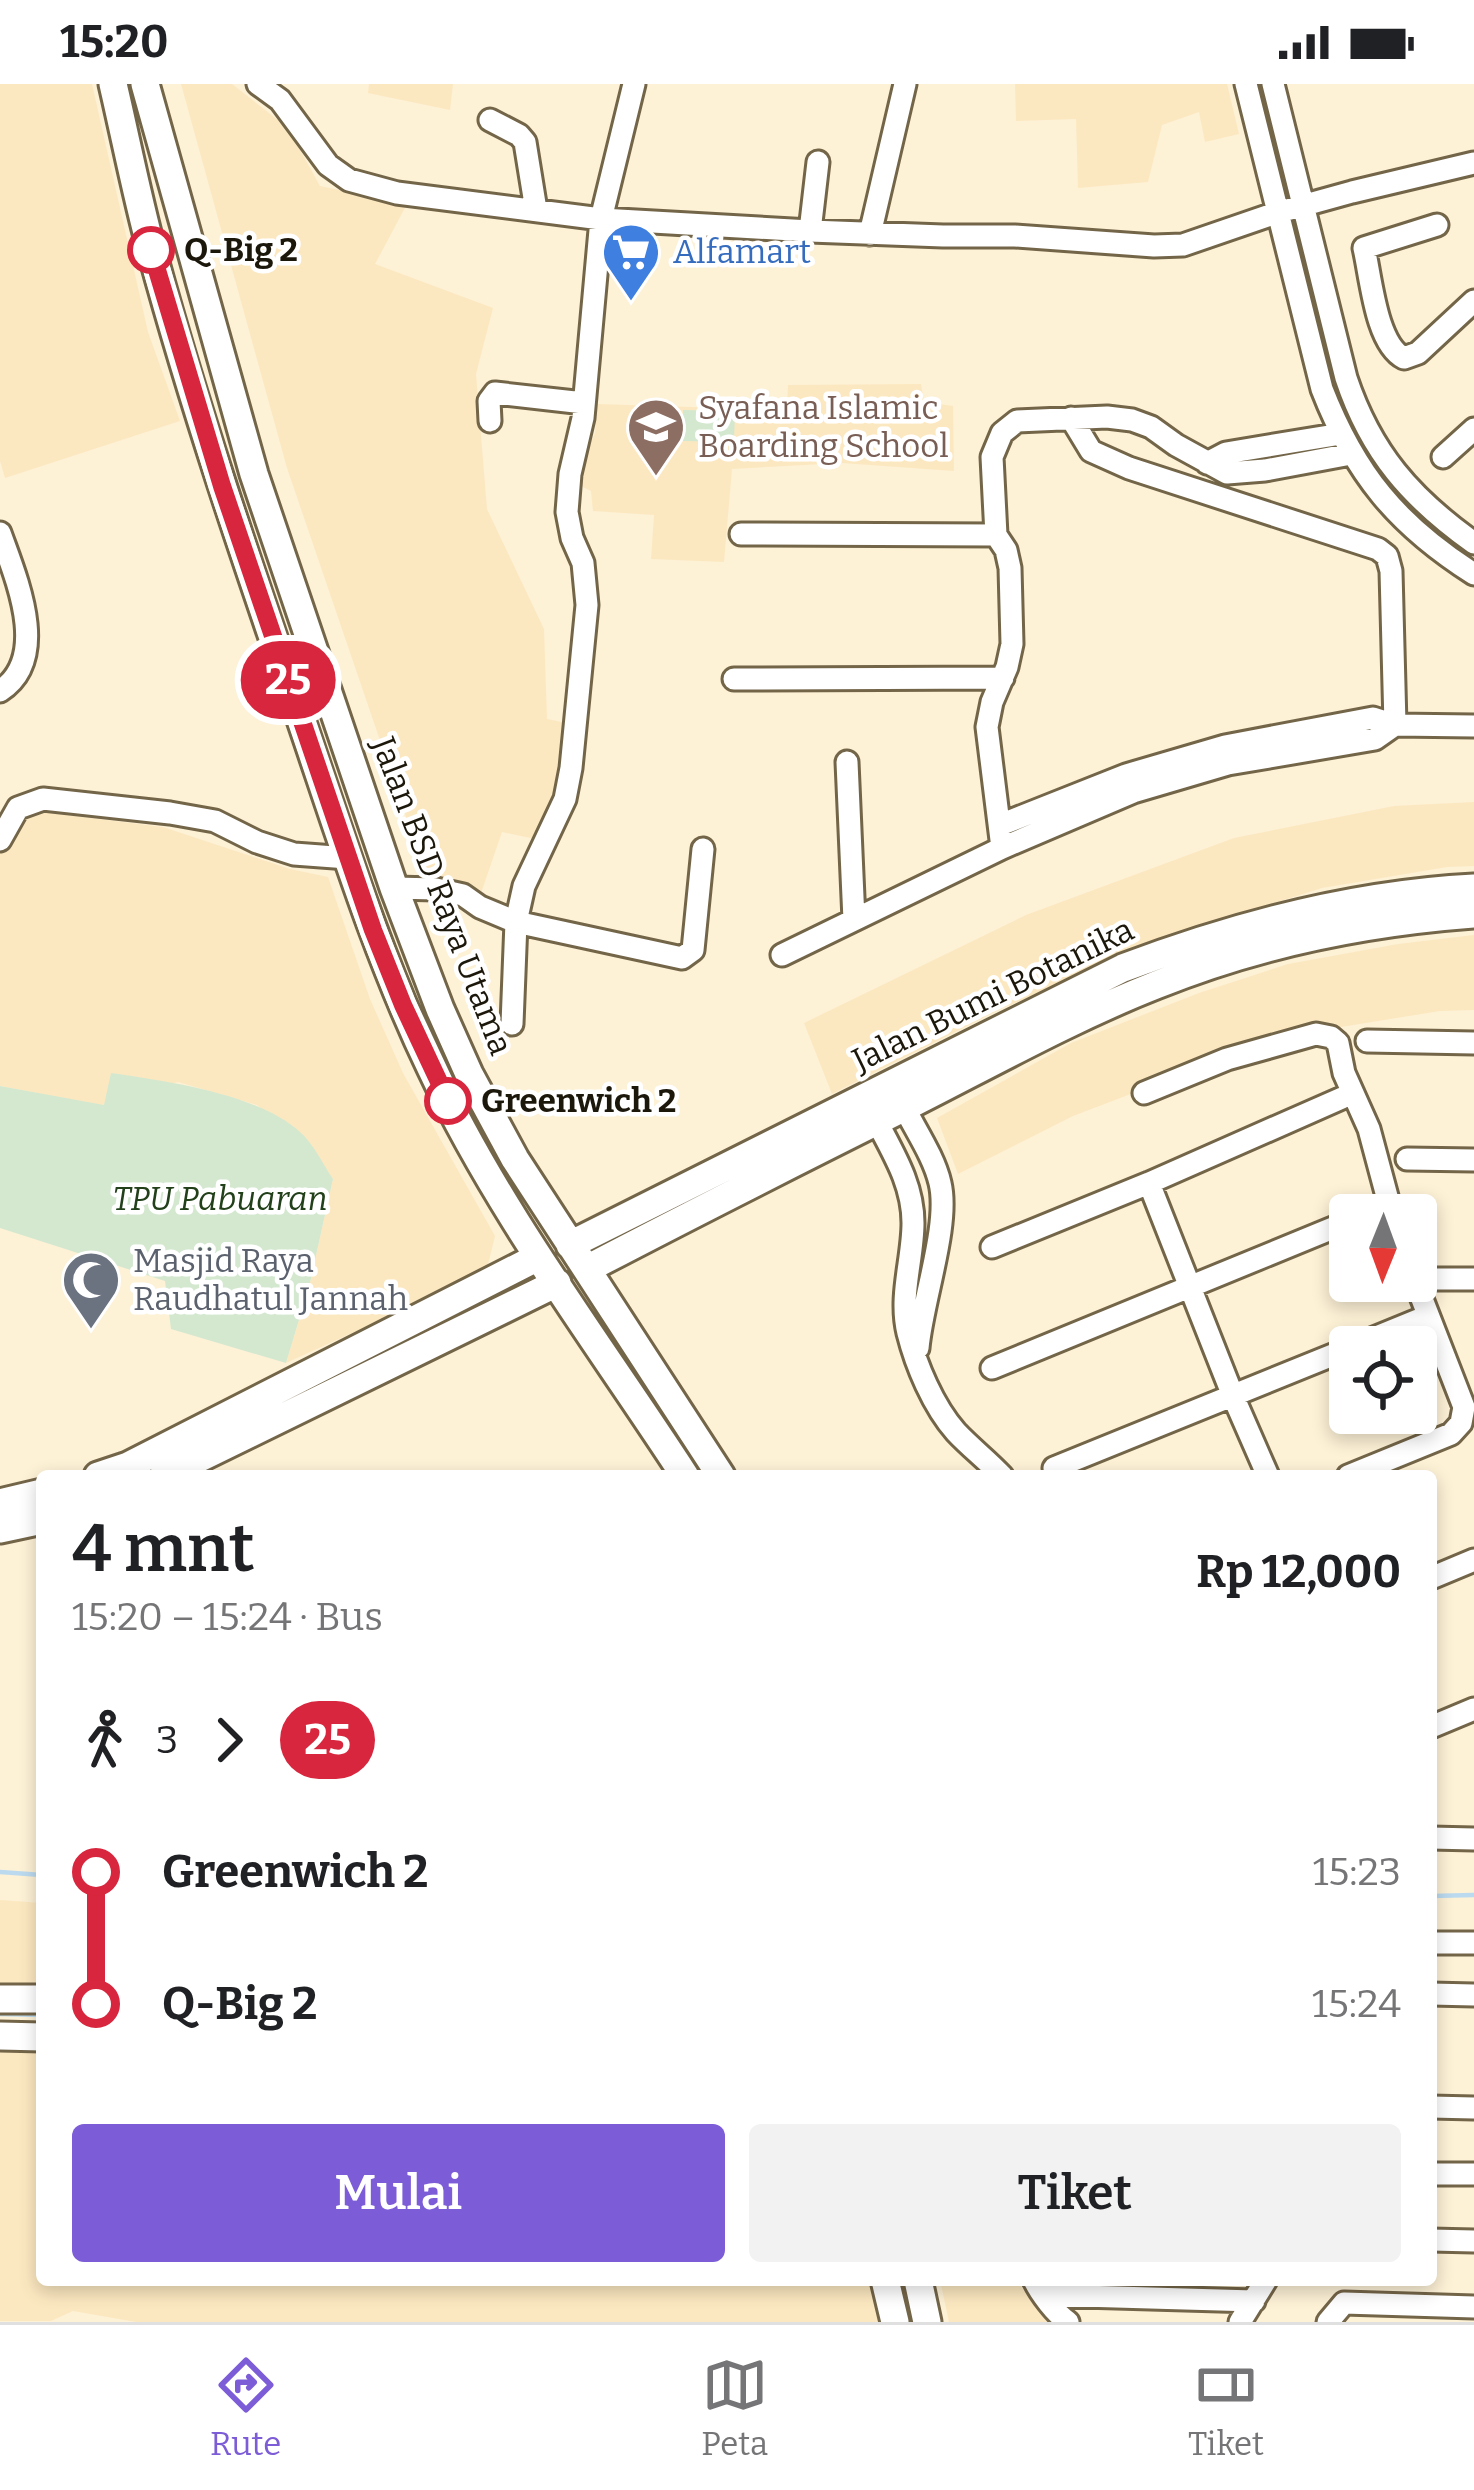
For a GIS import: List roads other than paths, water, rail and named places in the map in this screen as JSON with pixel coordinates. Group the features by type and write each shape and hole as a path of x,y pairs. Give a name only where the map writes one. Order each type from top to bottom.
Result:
{"main road":[{"path":"113,84 151,250 222,486 378,944 432,1070 471,1145 538,1257 681,1470"},
{"name":"Jalan BSD Raya Utama","path":"145,84 254,474 394,888 440,1009 515,1159 718,1470"},
{"path":"222,486 254,474"},
{"name":"Jalan Bumi Botanika","path":"587,1269 1073,1022 1183,960 1297,914 1474,887"},
{"name":"Jalan Bumi Botanika","path":"570,1245 1124,968 1382,923 1474,914"},
{"path":"170,1470 204,1442 538,1257"},
{"path":"116,1470 204,1442 556,1283"},
{"path":"0,1503 36,1494"},
{"path":"0,1529 36,1521"},
{"path":"0,1999 36,2000"},
{"path":"0,2036 36,2037"},
{"path":"886,2286 895,2322"},
{"path":"919,2286 927,2322"}],"street":[{"path":"259,84 280,100 328,165 349,180 397,193 602,219 1184,245 1276,213 1474,163"},
{"path":"512,1024 516,922 524,886 565,799 571,768 586,579 567,512 570,473 584,403 602,219 634,84"},
{"path":"870,233 904,84"},
{"path":"1246,84 1322,389 1346,444 1371,485 1404,522 1474,574"},
{"path":"1273,84 1346,378 1365,424 1396,476 1474,543"},
{"path":"490,120 525,142 536,210"},
{"path":"811,231 818,162"},
{"path":"1436,224 1364,248 1383,334 1394,353 1404,358 1418,353 1474,301"},
{"path":"490,421 489,401 495,393 584,403"},
{"path":"1071,418 1091,451 1129,468 1378,549 1387,556 1394,725"},
{"path":"1001,837 987,727 1012,644 1006,550 996,535 992,457 1002,434 1017,421 1132,420 1227,473 1264,470 1346,444"},
{"path":"1443,457 1474,429"},
{"path":"0,533 27,622 23,660 14,682 0,691"},
{"path":"741,535 996,535"},
{"path":"734,679 1003,678"},
{"path":"782,955 1126,776 1226,746 1373,718 1394,725 1474,726"},
{"path":"847,762 854,920"},
{"path":"0,840 7,813 43,799 214,821 294,854 348,858"},
{"path":"394,888 463,895 516,922 682,958 693,950 703,849"},
{"path":"1144,1094 1227,1059 1316,1034 1331,1036 1369,1129 1386,1194"},
{"path":"1366,1041 1474,1043"},
{"path":"992,1247 1342,1098"},
{"path":"904,1107 943,1193 917,1361"},
{"path":"876,1120 909,1187 912,1203 905,1317 917,1361 956,1432 997,1470"},
{"path":"1407,1159 1474,1160"},
{"path":"1149,1183 1265,1470"},
{"path":"992,1368 1329,1230"},
{"path":"1437,1280 1474,1279"},
{"path":"1363,1470 1451,1434 1464,1414 1430,1302"},
{"path":"1403,1326 1418,1320"},
{"path":"1054,1468 1329,1356"},
{"path":"1437,1575 1474,1560"},
{"path":"1437,1724 1474,1709"},
{"path":"1437,1838 1474,1839"},
{"path":"1437,1943 1474,1943"},
{"path":"1437,1994 1474,1995"},
{"path":"1437,2107 1474,2108"},
{"path":"1437,2174 1474,2174"},
{"path":"1437,2240 1474,2241"},
{"path":"1240,2322 1263,2286"},
{"path":"1041,2288 1254,2301"},
{"path":"1041,2288 1054,2312 1068,2322"},
{"path":"1328,2322 1344,2291 1474,2306"}],"waterway":[{"path":"0,1872 36,1875"},
{"path":"1437,1896 1474,1895"},
{"path":"0,2014 36,2015"}],"place":[{"name":"Q-Big 2","path":"151,250"},
{"name":"Alfamart","path":"631,303"},
{"name":"Syafana Islamic Boarding School","path":"656,478"},
{"name":"Greenwich 2","path":"448,1101"},
{"name":"Masjid Raya Raudhatul Jannah","path":"91,1331"}],"park label":[{"name":"TPU Pabuaran","path":"220,1199"}]}
